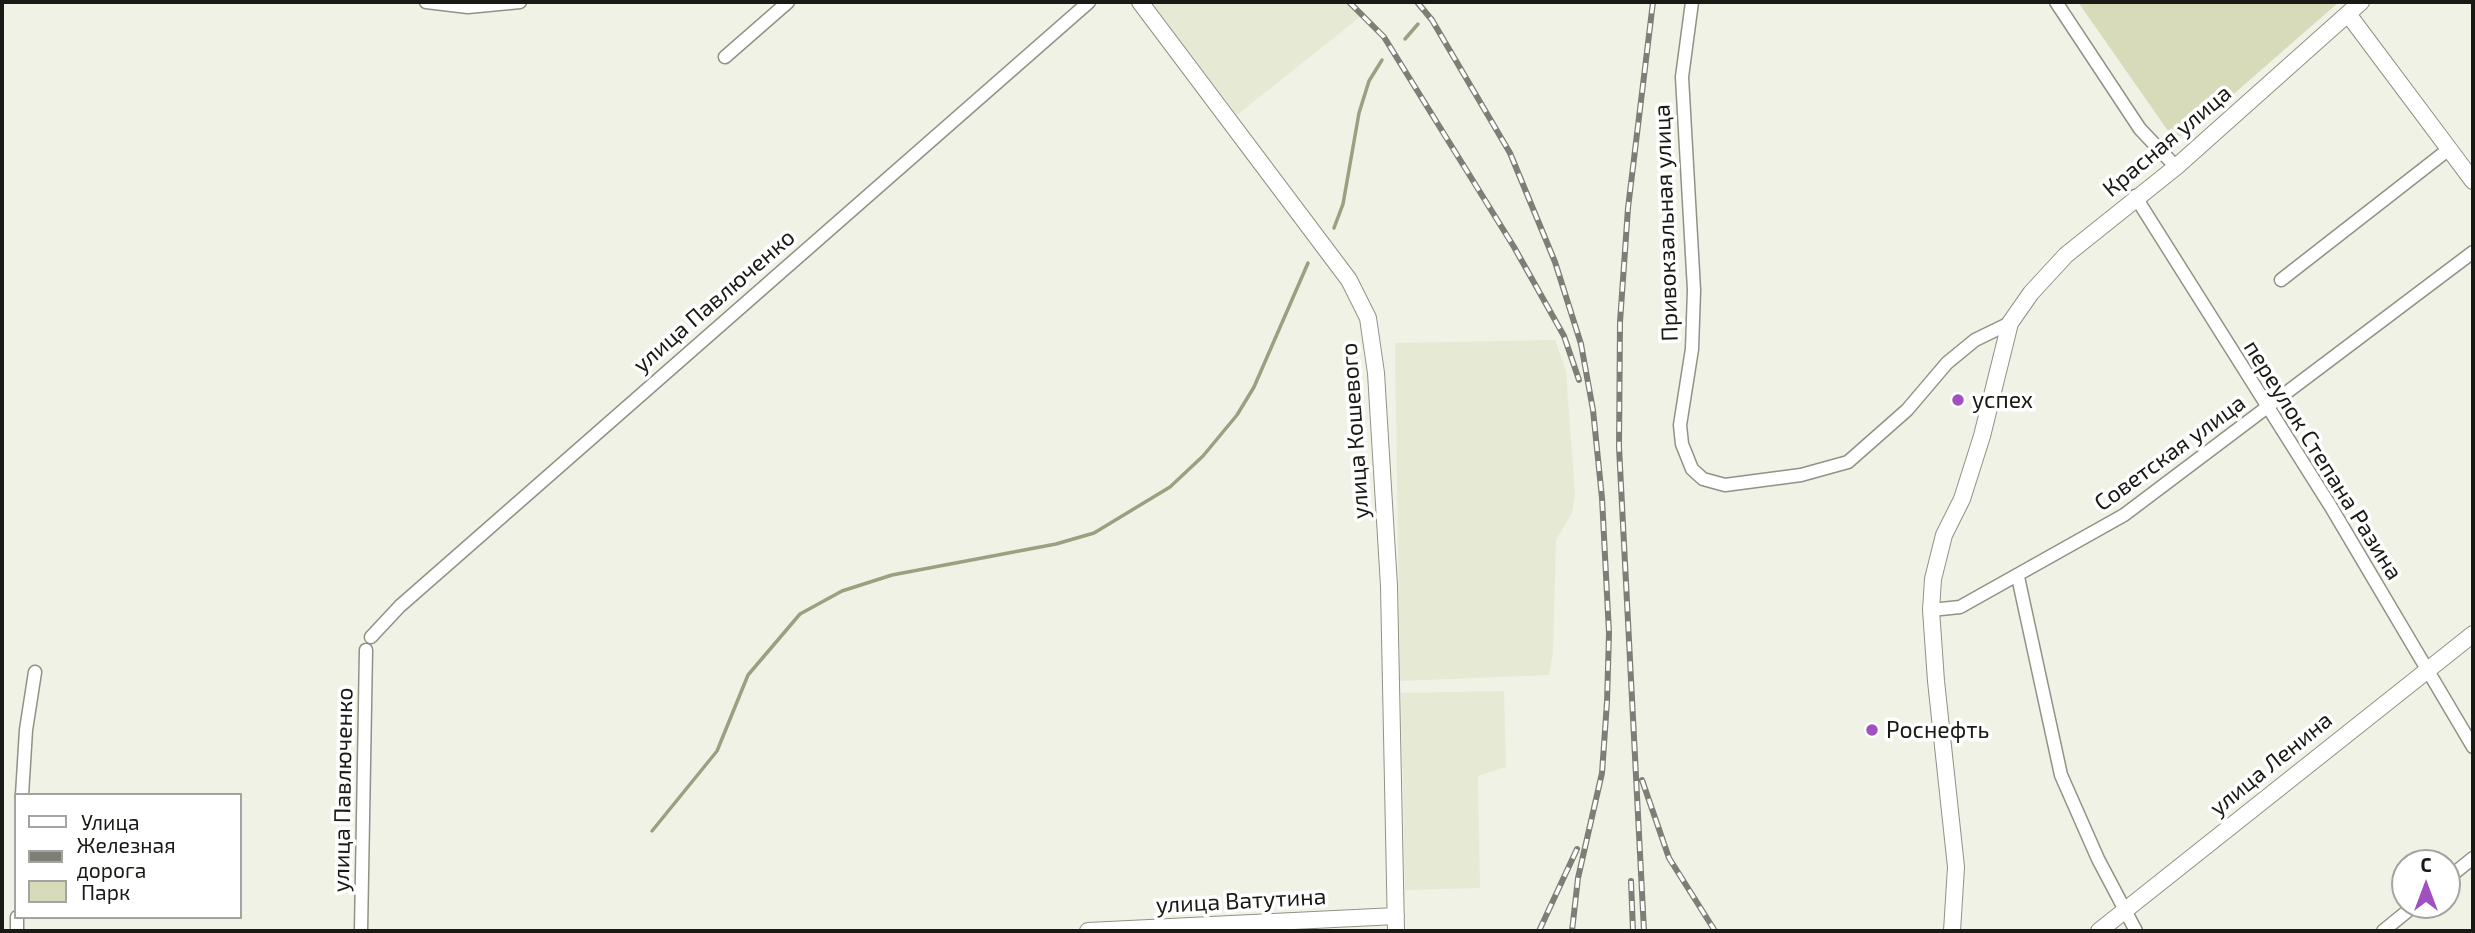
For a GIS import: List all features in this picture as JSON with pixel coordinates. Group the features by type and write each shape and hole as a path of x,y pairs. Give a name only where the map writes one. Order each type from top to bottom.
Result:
{"street":[{"path":"426,2 468,7 520,2"},
{"path":"725,57 788,2"},
{"name":"улица Павлюченко","path":"372,637 400,606 1088,2"},
{"name":"улица Кошевого","path":"1140,2 1349,280 1368,318 1376,373 1389,586 1396,924"},
{"name":"Привокзальная улица","path":"1692,2 1682,77 1694,290 1693,337 1680,425 1687,459 1703,479"},
{"path":"2056,2 2140,129 2176,167"},
{"name":"Красная улица","path":"1952,931 1956,867 1931,610 1933,579 1944,535 1962,499 2010,323 2031,293 2066,255 2136,196 2176,167 2361,2"},
{"path":"2348,14 2473,181"},
{"path":"2281,280 2449,149"},
{"name":"переулок Степана Разина","path":"2136,196 2267,409 2331,507 2473,747"},
{"name":"Советская улица","path":"1931,610 1960,607 2018,577 2124,515 2473,252"},
{"name":"Красная улица","path":"1703,479 1726,485 1801,475 1848,462 1907,410 1948,363 1975,340 2010,323"},
{"path":"2018,577 2061,775 2124,911 2136,931"},
{"name":"улица Ленина","path":"2099,931 2473,634"},
{"name":"улица Павлюченко","path":"361,931 366,650"},
{"path":"22,793 26,730 35,672"},
{"path":"2383,931 2398,919"},
{"name":"улица Ватутина","path":"1088,931 1396,924"}],"shaded area":[{"path":"1150,2 1352,2 1365,13 1237,115"},
{"path":"1555,340 1566,371 1575,494 1572,513 1556,540 1553,652 1549,675 1400,681 1395,343"},
{"path":"1504,691 1506,767 1478,776 1480,888 1405,890 1401,693"}],"green space":[{"path":"2078,2 2339,2 2189,133 2173,138"}],"waterway":[{"path":"1405,39 1418,24"},
{"path":"1334,228 1343,204 1359,113 1369,81 1382,60"},
{"path":"652,831 717,751 748,675 800,614 842,591 892,575 1056,544 1094,533 1170,487 1203,456 1237,415 1254,387 1308,263"}],"railway":[{"path":"1349,2 1384,37 1514,247 1564,336 1579,380"},
{"path":"1417,2 1432,20 1510,153 1555,262 1581,344 1593,410 1602,498 1609,633 1607,702 1602,773 1578,878 1572,931"},
{"path":"1644,931 1619,447 1620,322 1628,208 1653,2"},
{"path":"1642,780 1669,858 1715,931"},
{"path":"1539,931 1577,849"},
{"path":"1631,881 1633,931"}],"place":[{"name":"успех","path":"1958,400"},
{"name":"Роснефть","path":"1872,730"}]}
